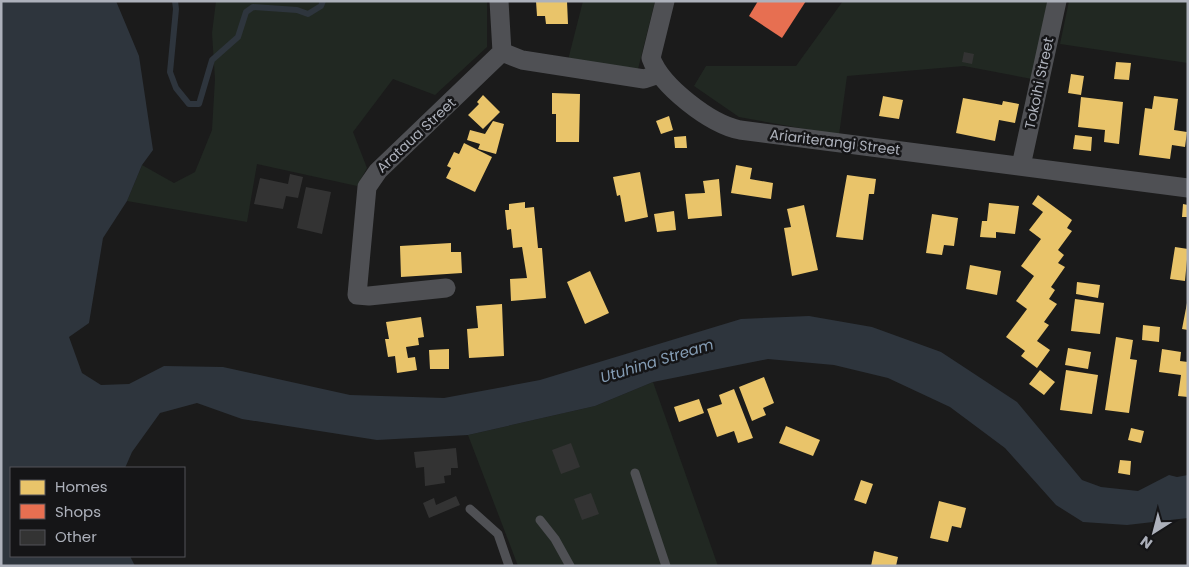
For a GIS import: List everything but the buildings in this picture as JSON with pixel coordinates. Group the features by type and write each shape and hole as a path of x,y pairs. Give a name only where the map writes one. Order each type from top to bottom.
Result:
{"street":[{"path":"500,1 502,52 522,60 644,79 659,74 651,58 665,1"},
{"name":"Tokoihi Street","path":"1022,166 1057,1"},
{"name":"Arataua Street","path":"446,288 369,296 357,294 369,181 502,52"},
{"name":"Ariariterangi Street","path":"659,74 701,112 730,128 1188,188"}],"lane":[{"path":"635,473 666,566"},
{"path":"470,509 498,534 509,566"},
{"path":"540,520 555,539 570,566"}],"shaded area":[{"path":"216,1 487,1 487,47 435,95 393,79 353,132 367,168 357,186 257,164 247,222 127,201 142,165 174,183 195,172 212,130 215,79 212,33"},
{"path":"583,1 655,1 638,69 568,60"},
{"path":"843,1 1048,1 1032,79 964,66 847,76 839,135 739,117 694,86 706,66 796,66"},
{"path":"1069,1 1188,1 1188,63 1060,44"},
{"path":"653,382 718,566 518,566 468,435 595,406"}],"water":[{"name":"Utuhina Stream","path":"1,1 116,1 139,56 153,150 142,165 127,201 103,238 89,323 69,337 82,373 101,385 129,384 164,366 223,367 350,395 444,398 540,380 741,319 809,316 872,327 941,352 1017,402 1082,480 1101,487 1138,491 1169,475 1177,477 1188,475 1188,518 1127,525 1083,522 1056,505 1005,448 950,407 888,378 834,365 768,359 653,382 595,406 468,435 377,440 242,419 197,403 160,413 132,452 125,467 10,467 10,557 130,557 135,566 1,566"}],"waterway":[{"path":"175,1 176,9 170,72 176,88 189,104 199,104 212,60 238,37 246,12 253,7 297,10 308,14 321,6 323,1"}]}
